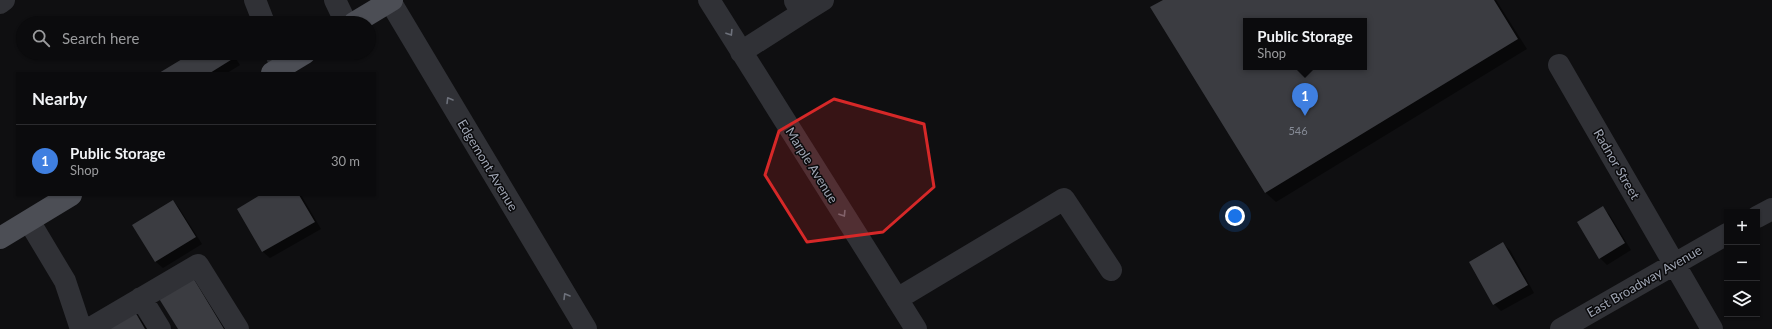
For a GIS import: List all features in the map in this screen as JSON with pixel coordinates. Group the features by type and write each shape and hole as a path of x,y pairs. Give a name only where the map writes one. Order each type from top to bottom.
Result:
{"main road":[{"path":"365,16 391,0"},
{"path":"276,64 287,60"},
{"path":"0,238 69,196"}],"street":[{"path":"0,3 4,0"},
{"path":"255,0 261,16"},
{"path":"335,0 343,16"},
{"name":"Edgemont Avenue","path":"391,0 586,329"},
{"name":"Marple Avenue","path":"709,0 916,329"},
{"path":"741,52 798,6 823,0"},
{"name":"Radnor Street","path":"1559,65 1712,329"},
{"path":"896,299 1064,199 1111,270"},
{"path":"1760,215 1772,209"},
{"path":"29,220 65,281 81,329"},
{"name":"East Broadway Avenue","path":"1561,329 1724,236"},
{"path":"89,329 198,265 238,329"},
{"path":"142,298 160,329"}],"highlighted area":[{"path":"834,99 924,124 934,187 883,232 807,242 765,175 779,131"}],"building":[{"path":"1163,0 1494,0 1518,39 1265,193 1150,7"},
{"path":"180,60 231,60 212,72 161,72"},
{"path":"258,196 300,196 315,222 262,252 237,209"},
{"path":"173,200 196,237 155,262 132,225"},
{"path":"1603,206 1625,243 1599,259 1577,222"},
{"path":"1503,242 1528,285 1493,305 1469,262"},
{"path":"192,276 224,329 178,329 158,297"},
{"path":"134,310 145,329 103,329"}],"place":[{"name":"Public Storage","path":"1305,116"}]}
